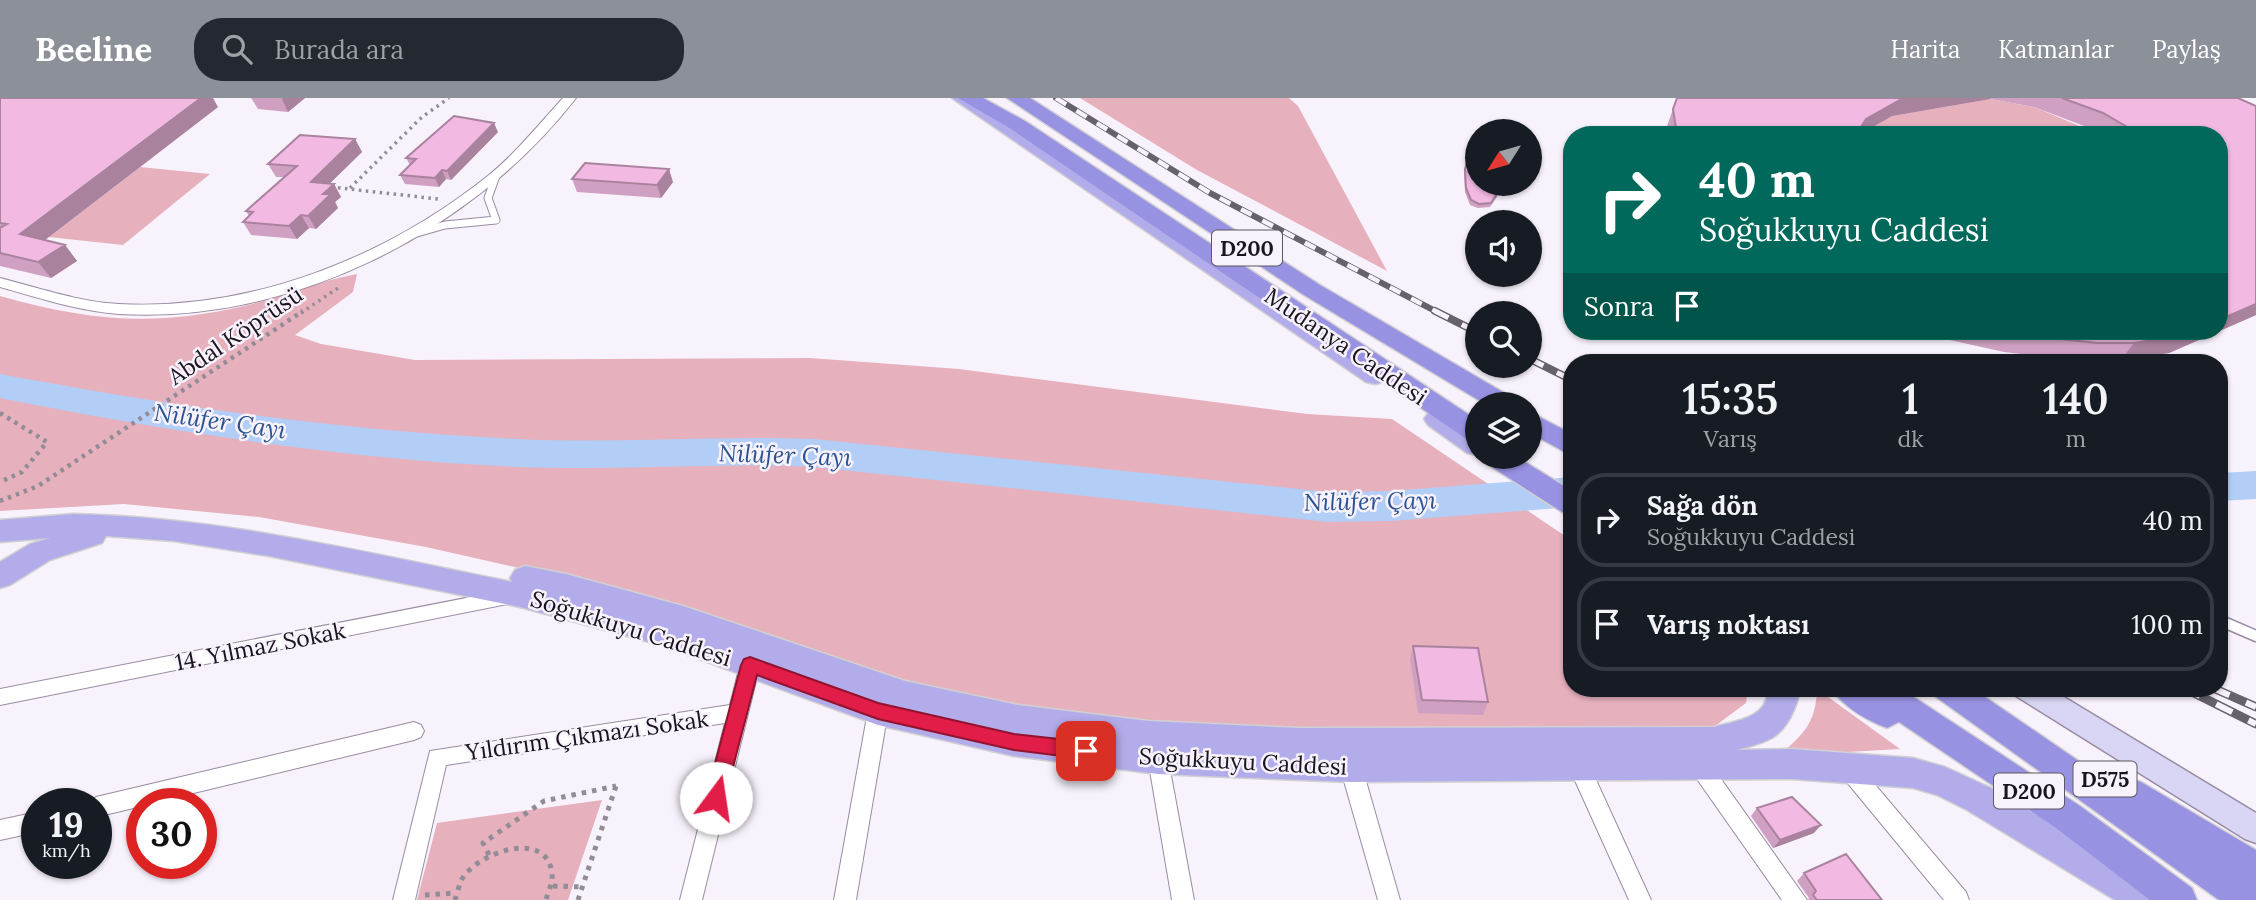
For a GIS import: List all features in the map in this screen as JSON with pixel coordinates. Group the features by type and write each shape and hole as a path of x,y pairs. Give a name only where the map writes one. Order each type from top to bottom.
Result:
{"highway":[{"name":"Mudanya Caddesi","path":"968,98 1018,125 1409,395 1465,426"},
{"name":"Mudanya Caddesi","path":"1017,98 1312,290 1485,392"},
{"path":"1409,395 1465,436"},
{"path":"1542,428 1563,441"},
{"path":"1532,469 1563,488"},
{"path":"1861,697 2149,900"},
{"name":"D200","path":"1888,697 2068,817 2179,900"},
{"name":"D200","path":"1960,697 2249,900"},
{"name":"D575","path":"1968,697 2256,869"}],"main road":[{"path":"962,98 1409,395"},
{"path":"1513,469 1563,501"},
{"name":"Soğukkuyu Caddesi","path":"0,520 114,512 203,519 308,535 566,586 683,618 905,695 1018,719 1149,735 1299,742 1714,741 1762,729 1775,716 1783,697"},
{"name":"Soğukkuyu Caddesi","path":"0,531 73,525 128,526 269,545 520,595 668,635 878,711 1014,742 1158,759 1351,767 1792,764 1913,773 1945,782 2030,827 2149,900"},
{"path":"0,577 40,552 128,526"},
{"path":"2041,697 2256,830"}],"street":[{"path":"0,282 60,299 117,309 172,309 225,303 274,291 339,267 405,236 463,201 496,176 570,98"},
{"name":"14. Yılmaz Sokak","path":"0,697 520,595"},
{"path":"691,900 750,665"},
{"path":"845,900 878,711"},
{"name":"Yıldırım Çıkmazı Sokak","path":"404,898 437,757 737,713"},
{"path":"112,803 414,731"},
{"path":"1158,759 1183,900"},
{"path":"1578,765 1640,900"},
{"path":"1699,765 1796,900"},
{"path":"1351,767 1390,900"},
{"path":"1848,768 1958,900"},
{"path":"0,830 21,825"}],"lane":[{"path":"405,236 445,225 496,220 487,191 496,176"},
{"path":"2228,624 2256,636"}],"path":[{"path":"350,188 422,117 449,98"},
{"path":"326,186 463,201"},
{"name":"Abdal Köprüsü","path":"0,500 38,486 346,283"},
{"path":"0,413 47,442 22,472 0,482"},
{"path":"489,855 483,843 544,801 616,786 578,900"},
{"path":"404,898 455,897 465,876 489,855 516,846 534,848 547,856 553,869 553,886 546,900"},
{"path":"553,886 583,887"}],"shaded area":[{"path":"1080,98 1289,98 1298,106 1387,271 1197,170"},
{"path":"1990,99 2034,107 2079,126 1875,126 1892,116"},
{"path":"140,167 210,174 123,245 49,237"},
{"path":"357,274 353,292 295,335 321,344 415,360 810,358 959,369 1307,414 1392,419 1563,535 1563,697 1747,697 1746,703 1711,729 1216,729 944,699 620,591 426,547 259,517 124,504 0,511 0,296 92,316 150,319 211,313"},
{"path":"1816,697 1828,697 1900,749 1778,756 1811,720"},
{"path":"602,800 568,900 417,900 437,823"}],"building":[{"path":"0,98 201,98 20,234 65,245 38,262 0,253 0,228 7,224 0,223"},
{"path":"1677,98 1909,98 1900,100 1866,119 1862,126 1676,126 1673,109"},
{"path":"2062,98 2238,98 2256,106 2256,304 2228,316 2228,126 2125,126 2103,113"},
{"path":"454,116 494,123 447,171 442,170 435,178 400,175 416,159 406,158"},
{"path":"300,135 355,139 311,182 334,184 323,194 331,194 308,216 301,215 289,226 243,222 253,212 246,211 297,166 268,164"},
{"path":"585,163 669,169 657,185 572,179"},
{"path":"1469,196 1495,196 1491,203 1479,204"},
{"path":"2070,340 2152,340 2134,343"},
{"path":"1413,646 1478,648 1488,702 1422,700"},
{"path":"1792,797 1821,825 1780,840 1757,808"},
{"path":"1846,854 1882,900 1817,900 1813,895 1816,891 1804,873"}],"waterway":[{"name":"Nilüfer Çayı","path":"0,386 128,410 258,430 454,450 556,454 740,451 814,453 1328,507 1390,506 1563,493"},
{"name":"Nilüfer Çayı","path":"2228,487 2256,485"}],"railway":[{"path":"1056,98 1210,193 1439,313"},
{"path":"1435,311 1439,313"},
{"path":"1439,313 1465,326"},
{"path":"1542,365 1563,376"},
{"path":"2228,695 2256,707"},
{"path":"2202,697 2256,724"}],"route":[{"path":"716,798 750,665 878,711 1014,742 1086,751"}]}
